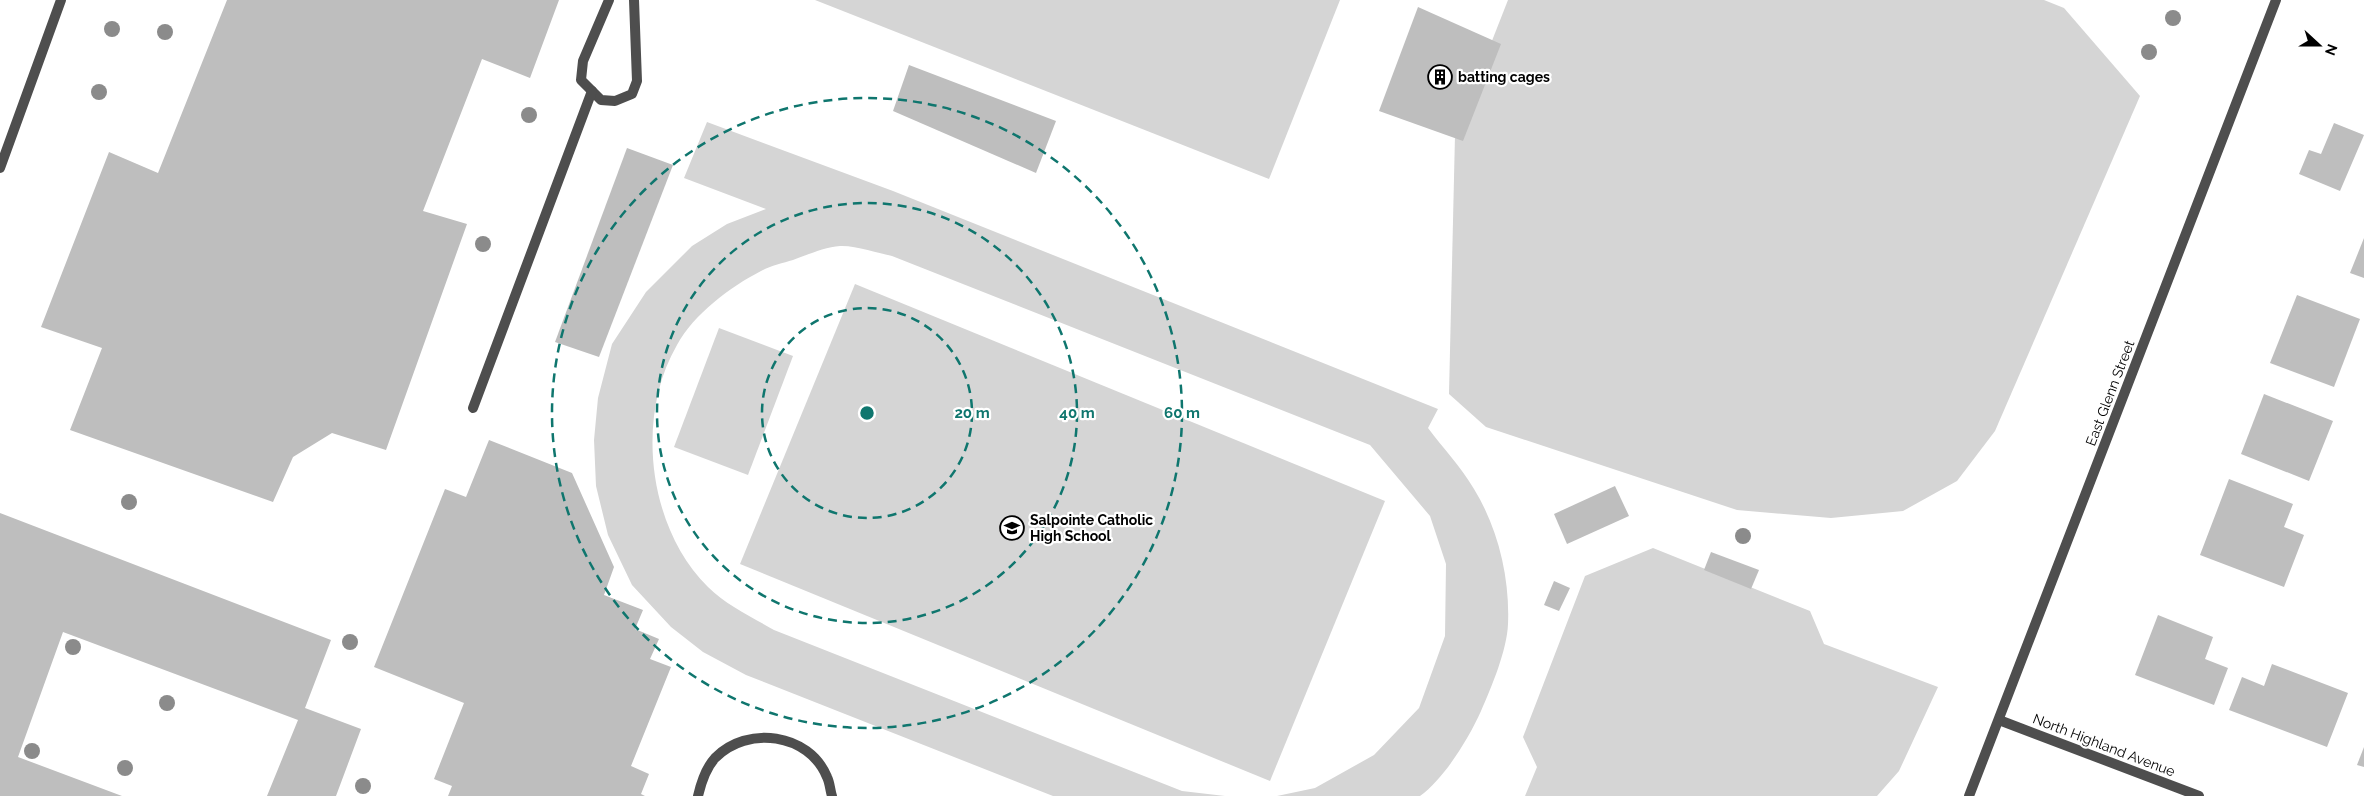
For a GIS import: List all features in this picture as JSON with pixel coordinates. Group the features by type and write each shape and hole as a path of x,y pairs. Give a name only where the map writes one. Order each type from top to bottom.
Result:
{"street":[{"path":"0,168 61,0"},
{"path":"608,0 583,61 581,80 601,100 615,102 632,94 637,81 634,0"},
{"name":"East Glenn Street","path":"1970,796 2276,0"},
{"path":"473,408 592,91"},
{"name":"North Highland Avenue","path":"1998,720 2199,796"},
{"path":"698,796 703,777 715,759 733,745 754,737 776,737 797,744 815,758 827,777 832,796"}],"shaded area":[{"path":"815,0 1340,0 1269,179"},
{"path":"1508,0 2044,0 2064,8 2140,96 1995,431 1957,481 1903,511 1831,518 1737,510 1486,427 1449,394 1455,135"},
{"path":"707,122 893,191 1438,409 1428,428 1469,481 1490,520 1501,554 1508,607 1505,645 1490,691 1470,733 1447,769 1420,796 1277,796 1315,788 1374,755 1419,708 1445,636 1446,564 1430,516 1370,445 892,256 859,248 840,246 828,248 761,271 737,285 714,302 693,323 677,345 664,374 656,405 653,438 654,471 661,503 672,534 688,563 715,593 774,630 1182,791 1225,796 1053,796 746,675 703,652 671,627 632,585 608,535 596,486 594,440 598,398 612,344 646,292 692,246 727,224 766,209 684,178"},
{"path":"855,284 1385,501 1270,781 740,564"},
{"path":"719,328 793,356 748,475 674,447"},
{"path":"1653,548 1810,611 1824,644 1938,687 1899,771 1877,796 1525,796 1537,767 1523,737 1585,576"}],"building":[{"path":"227,0 559,0 530,78 482,59 423,211 467,224 386,450 332,433 293,457 273,502 70,430 102,348 41,327 109,152 158,173"},
{"name":"batting cages","path":"1418,7 1501,44 1463,141 1379,111"},
{"path":"909,65 1056,121 1036,173 893,111"},
{"path":"2334,123 2364,135 2340,191 2299,174 2309,150 2321,154"},
{"path":"627,148 673,165 599,357 555,342"},
{"path":"2364,238 2364,278 2350,273"},
{"path":"2297,295 2360,319 2334,387 2270,363"},
{"path":"2264,394 2333,421 2309,481 2241,454"},
{"path":"489,440 572,473 614,567 604,595 643,610 635,629 659,639 650,659 671,667 631,766 649,774 641,794 645,796 448,796 452,786 434,779 464,703 374,667 445,489 466,497"},
{"path":"2229,479 2293,504 2284,527 2304,535 2284,587 2200,555"},
{"path":"1615,486 1629,516 1567,544 1554,514"},
{"path":"0,513 331,640 305,708 361,729 336,796 267,796 298,720 63,632 18,757 122,796 0,796"},
{"path":"1711,552 1759,570 1751,589 1704,570"},
{"path":"1554,581 1570,588 1559,611 1544,605"},
{"path":"2158,615 2213,637 2205,659 2228,668 2214,705 2135,675"},
{"path":"2272,664 2348,693 2327,747 2229,710 2242,677 2264,686"},
{"path":"2364,747 2364,767 2357,765"}],"place":[{"name":"batting cages","path":"1440,77"},
{"name":"Salpointe Catholic High School","path":"1012,528"}]}
